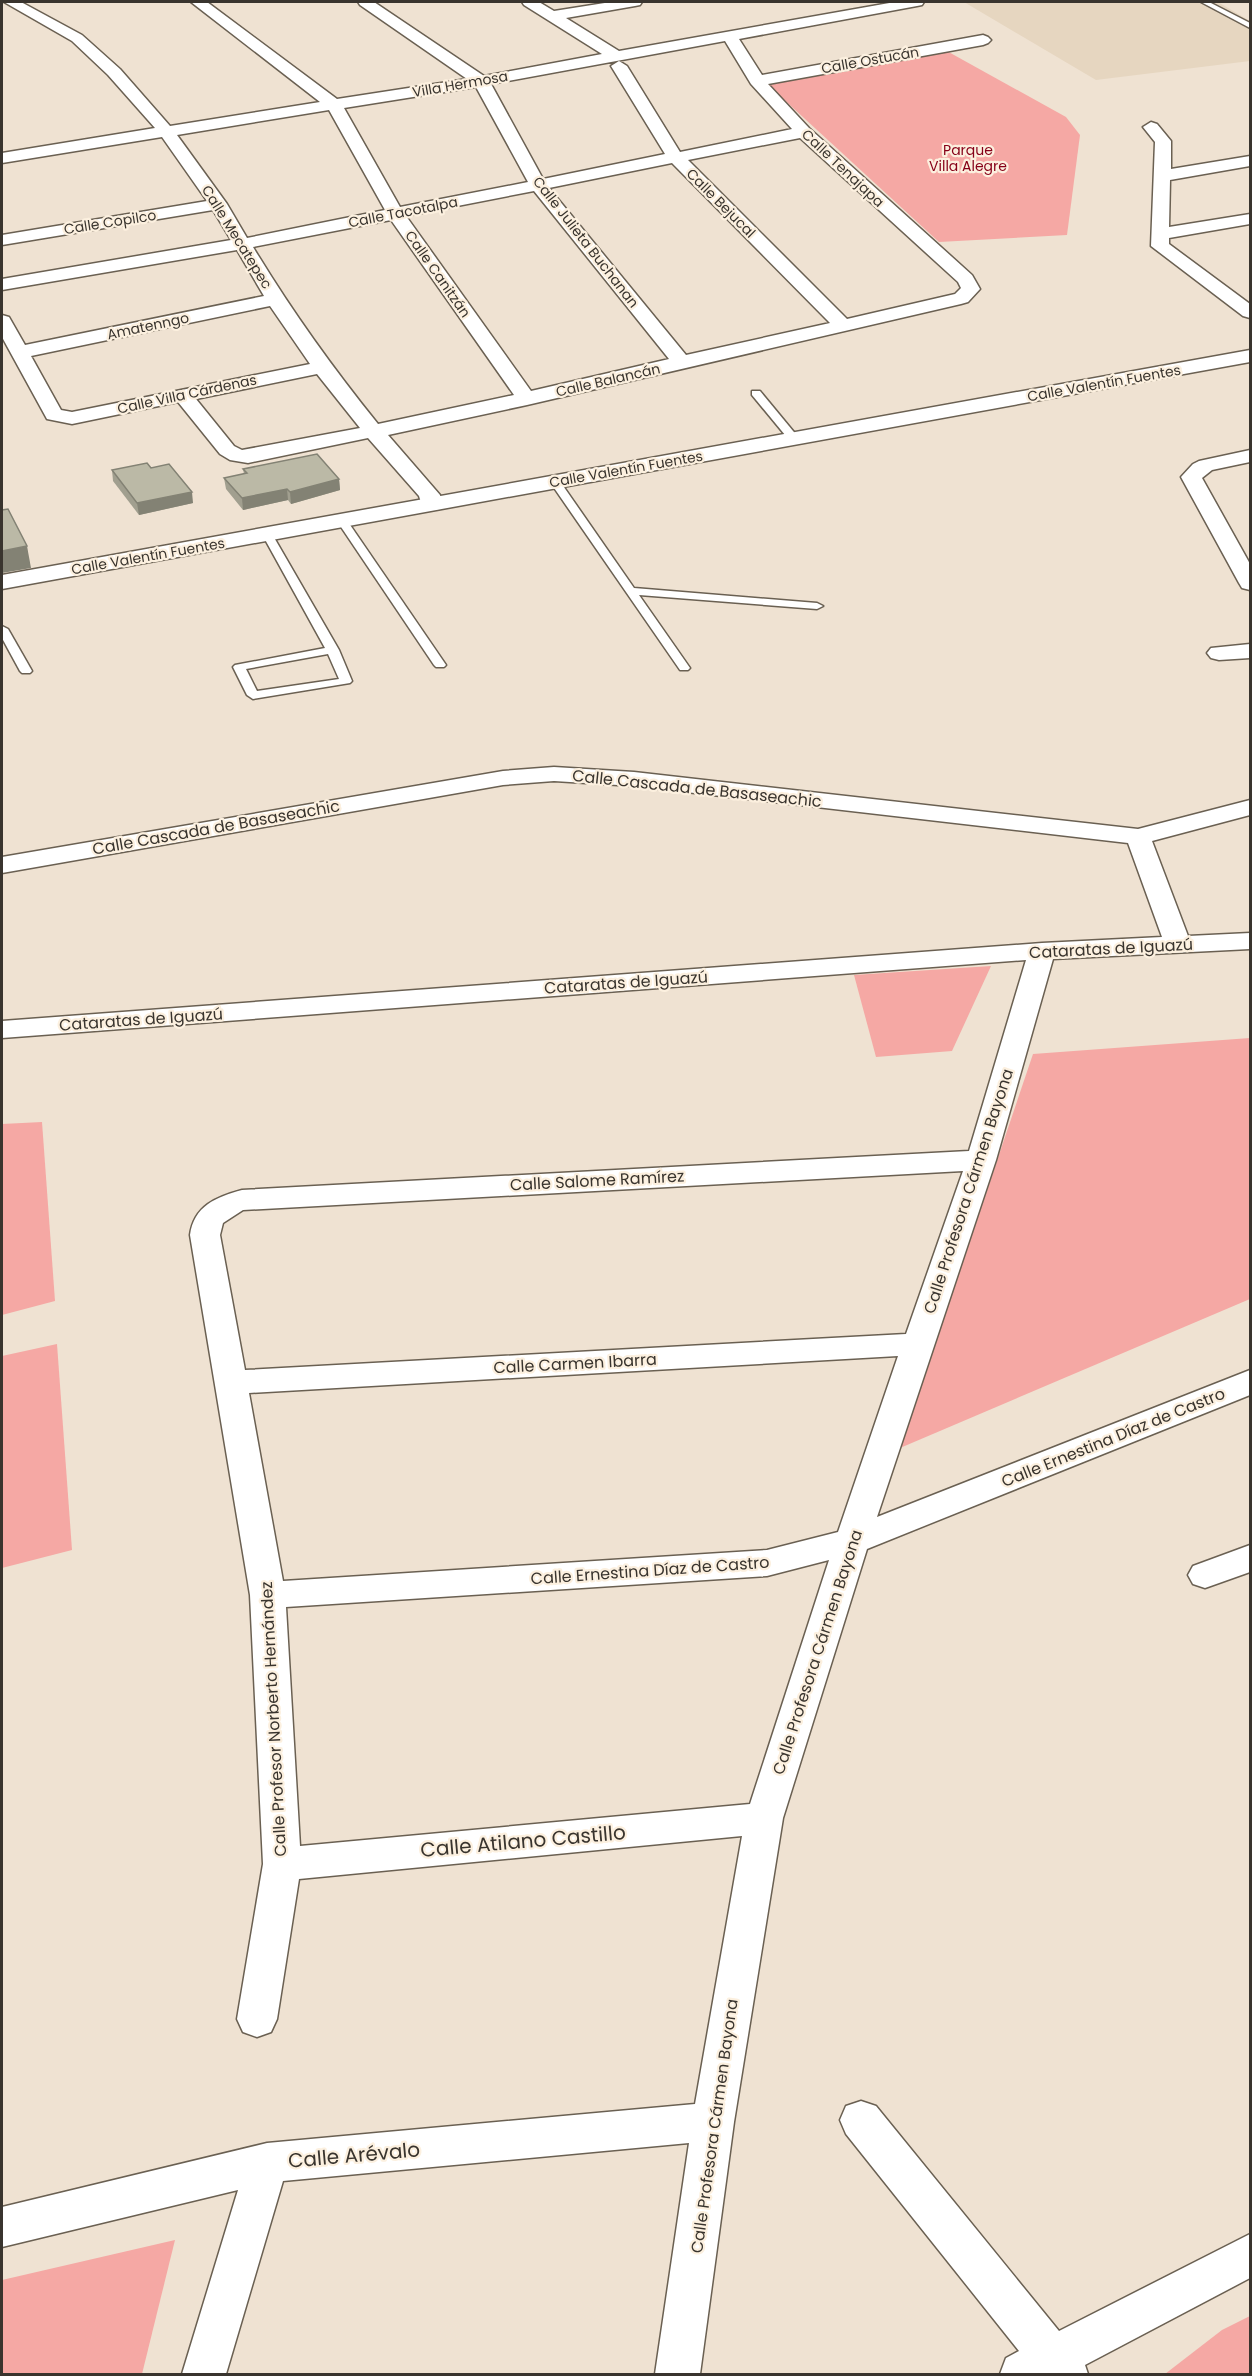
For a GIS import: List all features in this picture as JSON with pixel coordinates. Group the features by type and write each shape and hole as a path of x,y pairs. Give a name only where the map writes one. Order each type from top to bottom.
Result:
{"street":[{"name":"Calle Mecatepec","path":"11,2 77,38 96,54 166,132 219,204 276,299 322,367 373,431 429,495 431,504"},
{"name":"Calle Canitzán","path":"198,2 335,106 395,213 527,399"},
{"name":"Calle Julieta Buchanan","path":"365,2 481,81 538,185 682,363"},
{"name":"Calle Bejucal","path":"529,2 617,61 675,157 843,325"},
{"path":"552,16 628,2"},
{"name":"Villa Hermosa","path":"4,154 166,132 617,61 729,35 917,2"},
{"name":"Calle Tenajapa","path":"729,35 757,81 803,132 965,279 971,289"},
{"name":"Calle Ostucán","path":"757,81 983,40"},
{"path":"1151,127 1163,141 1160,246 1167,254 1251,312"},
{"name":"Calle Tacotalpa","path":"2,285 242,244 803,132"},
{"path":"1162,176 1250,160"},
{"name":"Calle Copilco","path":"2,240 219,204"},
{"path":"1161,234 1251,219"},
{"name":"Calle Balancán","path":"182,395 227,450 240,456 254,456 401,427 682,363 961,298 971,289"},
{"name":"Amatenngo","path":"20,352 276,299"},
{"path":"2,321 20,352"},
{"name":"Calle Villa Cárdenas","path":"20,352 53,414 61,418 72,418 322,367"},
{"name":"Calle Valentín Fuentes","path":"2,582 1251,356"},
{"path":"1251,456 1213,463 1194,472 1191,477 1251,584"},
{"path":"1219,653 1251,651"},
{"name":"Calle Cascada de Basaseachic","path":"2,865 503,778 554,774 634,779 1138,837 1251,807"},
{"path":"1138,837 1178,944"},
{"name":"Cataratas de Iguazú","path":"2,1029 1042,951 1251,941"},
{"name":"Calle Profesora Cármen Bayona","path":"678,2374 713,2122 764,1818 852,1541 981,1160 1042,951"},
{"name":"Calle Salome Ramírez","path":"216,1211 225,1205 242,1200 981,1160"},
{"name":"Calle Profesor Norberto Hernández","path":"216,1211 205,1227 205,1235 268,1595 282,1864 257,2019"},
{"name":"Calle Carmen Ibarra","path":"231,1382 919,1344"},
{"name":"Calle Ernestina Díaz de Castro","path":"268,1595 767,1563 852,1541 1251,1382"},
{"path":"1205,1575 1251,1558"},
{"name":"Calle Atilano Castillo","path":"282,1864 764,1818"},
{"path":"861,2120 1047,2370 1251,2255"},
{"name":"Calle Arévalo","path":"2,2227 267,2163 713,2122"},
{"path":"204,2374 267,2163"}],"lane":[{"path":"1205,2 1213,2"},
{"path":"1205,2 1251,26"},
{"path":"756,393 794,439"},
{"path":"555,482 684,668"},
{"path":"342,521 440,665"},
{"path":"267,534 316,625 333,651 346,681 253,695 239,667 333,651"},
{"path":"631,591 818,606"},
{"path":"2,629 26,671"}],"shaded area":[{"path":"964,2 1218,2 1250,21 1250,61 1096,80"}],"green space":[{"name":"Parque Villa Alegre","path":"945,50 1066,117 1080,135 1067,235 939,242 768,85"},
{"path":"991,966 952,1051 876,1057 854,975"},
{"path":"1250,1038 1250,1299 900,1448 1033,1054"},
{"path":"42,1122 55,1301 2,1315 2,1124"},
{"path":"57,1344 72,1550 2,1568 2,1356"},
{"path":"175,2240 142,2374 2,2374 2,2280"},
{"path":"1250,2316 1250,2374 1165,2374 1222,2330"}],"building":[{"path":"317,454 339,479 290,492 287,489 242,498 224,478 247,473 243,469"},
{"path":"147,463 151,468 169,464 192,492 137,503 112,470"},
{"path":"8,509 27,546 2,551 2,510"}]}
